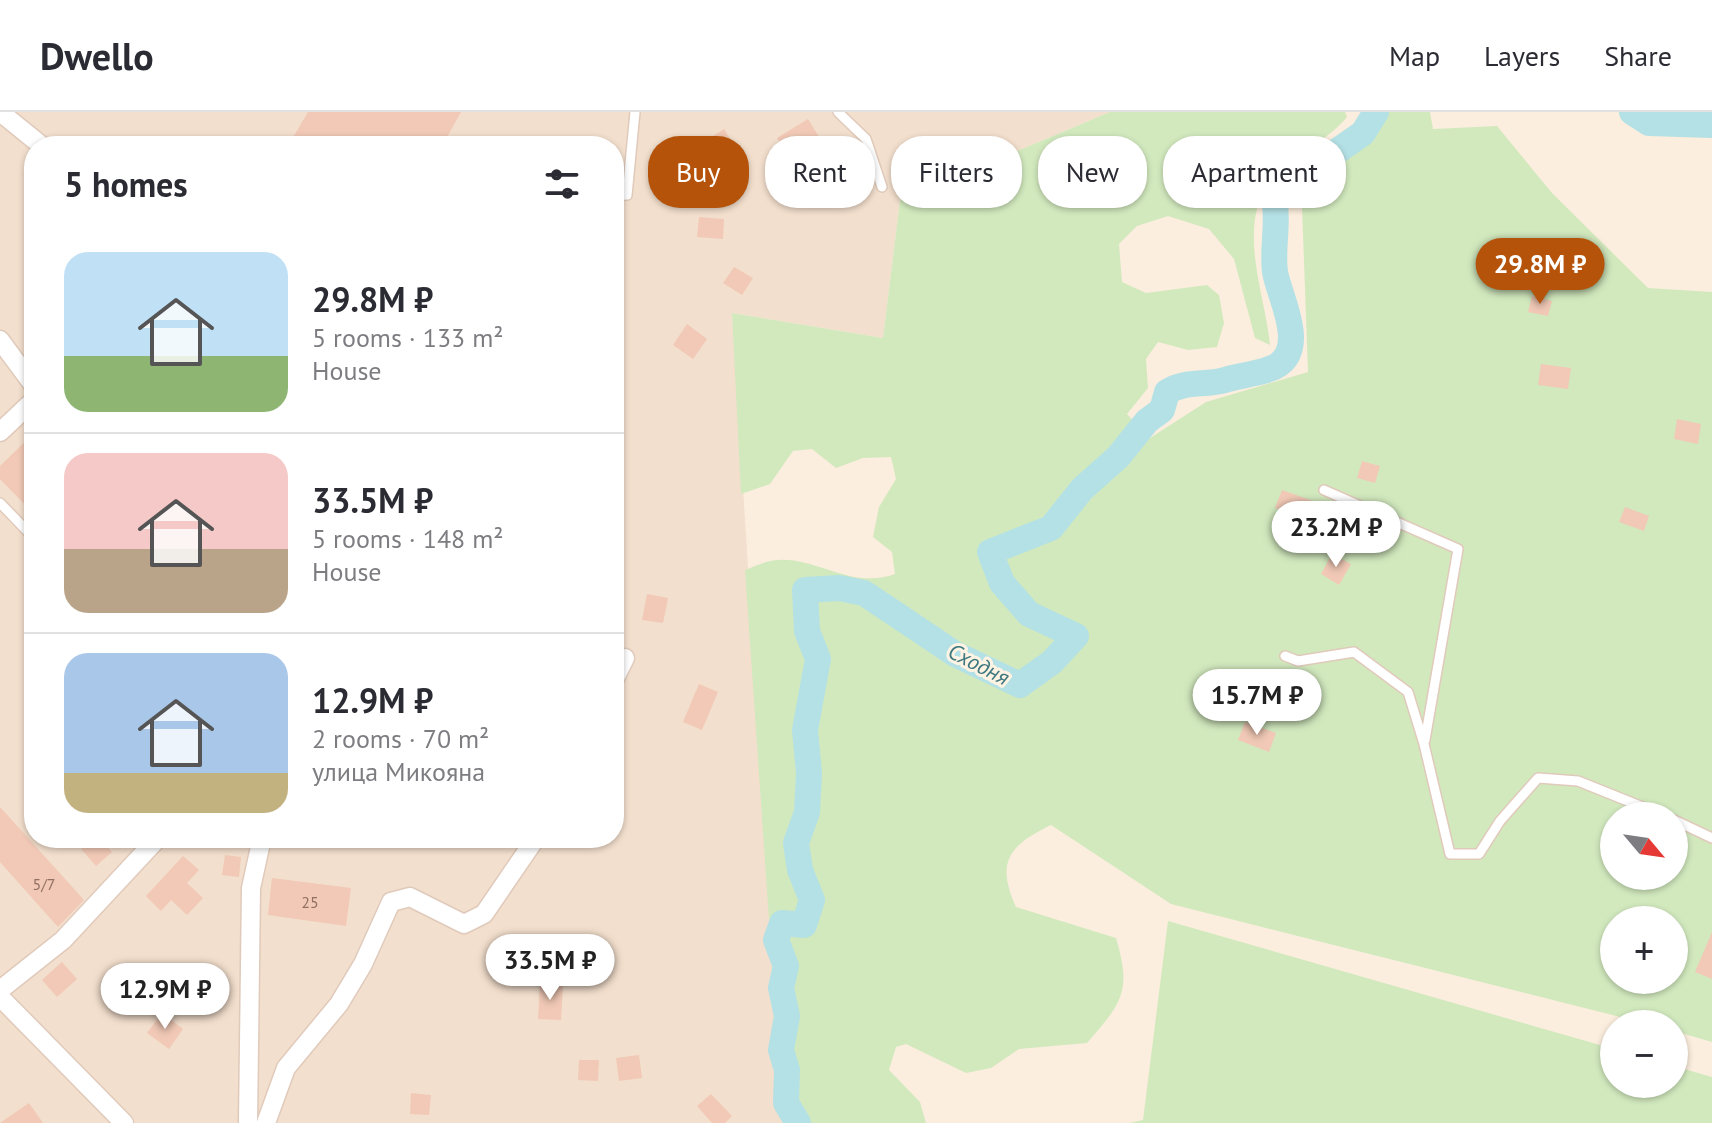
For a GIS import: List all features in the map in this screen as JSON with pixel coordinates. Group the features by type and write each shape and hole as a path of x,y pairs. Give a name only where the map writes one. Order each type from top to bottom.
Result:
{"street":[{"path":"0,112 30,136"},
{"path":"0,340 24,372"},
{"path":"0,432 24,409"},
{"path":"0,990 63,940 149,848"},
{"path":"248,1123 251,888 260,848"},
{"path":"266,1123 286,1068 339,1004 391,902 410,897 464,924 484,914 529,848"},
{"path":"0,997 124,1123"}],"lane":[{"path":"624,195 627,195 635,112"},
{"path":"838,112 866,139 882,187"},
{"path":"1324,490 1458,549 1424,744"},
{"path":"0,503 24,528"},
{"path":"1285,656 1298,661 1354,652 1408,692 1424,744 1450,854 1479,854 1500,821 1538,778 1578,781 1630,802"},
{"path":"1688,827 1712,838"}],"shaded area":[{"path":"0,112 1110,112 1053,136 1038,136 1038,142 1022,149 1022,136 891,136 891,208 899,208 883,338 732,313 783,1123 0,1123"}],"green space":[{"path":"1110,112 1345,112 1347,117 1326,136 1163,136 1163,208 1258,208 1255,258 1270,345 1255,338 1234,259 1209,229 1168,216 1137,226 1119,244 1122,282 1146,293 1207,285 1219,295 1224,323 1217,347 1188,350 1158,342 1146,359 1148,388 1127,414 1150,438 1206,402 1308,372 1302,208 1346,208 1346,157 1385,112 1430,112 1433,129 1497,126 1552,193 1648,288 1712,292 1712,1042 1688,1035 1688,1010 1600,1012 1171,904 1051,825 1016,848 1007,866 1007,878 1016,907 1116,938 1123,971 1121,995 1109,1017 1087,1043 1019,1049 991,1068 966,1073 906,1044 896,1047 889,1070 920,1102 926,1123 783,1123 745,570 770,561 785,560 862,578 895,574 892,552 873,537 879,507 896,479 891,457 863,458 836,468 812,449 793,451 770,484 741,494 732,313 883,338 899,208 1022,208 1022,149 1038,142 1038,208 1147,208 1147,136 1053,136"},
{"path":"1168,921 1600,1045 1600,1098 1688,1098 1688,1070 1712,1077 1712,1123 1129,1123 1143,1120"}],"building":[{"path":"308,112 461,112 448,136 294,136"},
{"path":"808,119 818,136 780,136"},
{"path":"724,129 728,136 713,136"},
{"path":"699,217 724,219 723,239 697,237"},
{"path":"734,267 753,278 742,295 723,283"},
{"path":"1532,296 1552,301 1548,316 1528,312"},
{"path":"687,324 707,339 693,359 673,345"},
{"path":"1541,364 1571,368 1568,389 1538,385"},
{"path":"1677,419 1701,424 1698,444 1674,439"},
{"path":"24,443 24,504 0,479 0,466"},
{"path":"1362,461 1380,466 1375,483 1357,478"},
{"path":"1282,490 1316,502 1309,520 1275,508"},
{"path":"1625,507 1649,516 1644,531 1619,522"},
{"path":"1332,554 1351,564 1339,585 1321,574"},
{"path":"647,594 668,598 663,623 642,620"},
{"path":"699,684 718,692 702,730 683,722"},
{"path":"1245,722 1276,733 1269,752 1238,740"},
{"path":"0,807 24,834 24,848 37,848 84,900 58,927 0,862"},
{"path":"109,848 112,852 96,866 81,849"},
{"path":"225,855 241,857 239,877 222,875"},
{"path":"183,856 199,870 187,883 203,898 187,915 171,900 161,911 146,896"},
{"path":"272,878 351,888 346,926 268,915"},
{"path":"1712,932 1712,979 1695,972"},
{"path":"62,962 77,979 57,997 42,980"},
{"path":"540,984 563,985 561,1020 538,1019"},
{"path":"162,1013 183,1029 169,1049 147,1033"},
{"path":"639,1055 642,1078 619,1081 616,1058"},
{"path":"579,1060 599,1060 598,1081 578,1080"},
{"path":"411,1093 431,1095 429,1115 410,1114"},
{"path":"711,1094 732,1116 725,1123 712,1123 697,1106"},
{"path":"29,1103 43,1123 0,1123"}],"waterway":[{"name":"Сходня","path":"798,1123 786,1103 787,1070 781,1050 787,1016 781,988 786,966 776,940 782,923 804,925 812,900 800,870 796,843 807,812 809,773 805,730 818,659 807,631 805,590 839,588 864,593 955,654 1020,685 1052,662 1076,636 1029,614 1002,583 990,552 1051,528 1082,489 1118,457 1147,421 1162,410 1167,392 1181,386 1217,382 1267,370 1286,357 1291,334 1275,272 1275,205 1289,185 1363,133 1376,112"},
{"name":"Сходня","path":"1632,112 1649,123 1712,125"}]}
